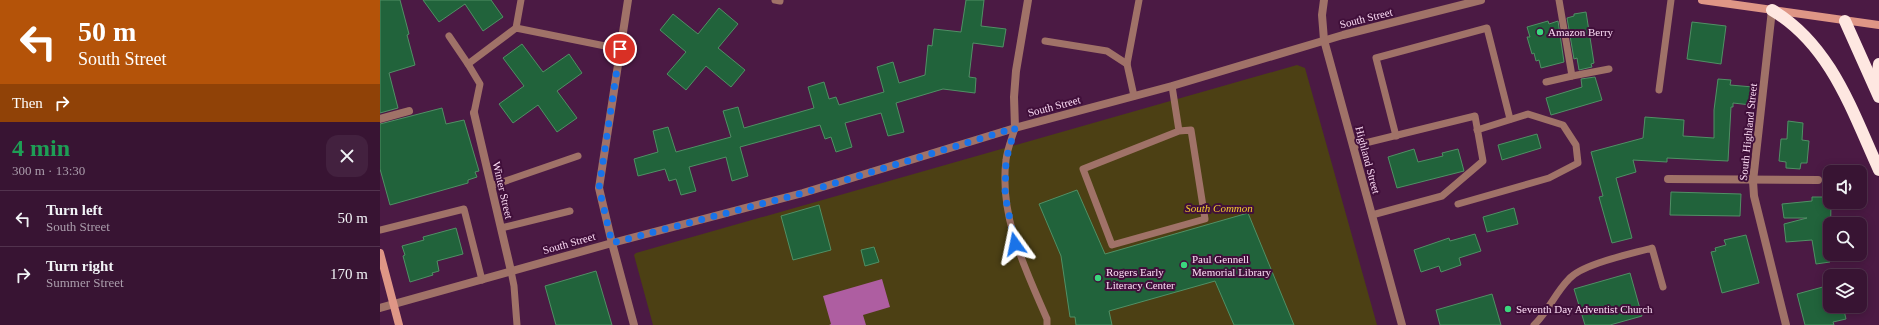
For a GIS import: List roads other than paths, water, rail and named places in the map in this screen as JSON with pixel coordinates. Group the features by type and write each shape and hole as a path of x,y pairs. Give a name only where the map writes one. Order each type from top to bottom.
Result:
{"highway":[{"path":"1772,10 1785,18 1808,38 1820,53 1842,89 1879,170"},
{"path":"1845,21 1879,96"},
{"path":"1879,64 1877,79 1879,96"}],"main road":[{"path":"1702,0 1879,25"},
{"path":"380,253 399,325"}],"street":[{"path":"628,0 599,188 634,325"},
{"path":"1015,128 1015,84 1028,0"},
{"name":"Highland Street","path":"1324,0 1322,15 1324,40 1402,325"},
{"name":"South Street","path":"380,308 612,243 803,193 1015,128 1172,86 1324,40 1480,0"},
{"name":"South Highland Street","path":"1772,10 1754,181 1757,211 1786,325"},
{"path":"380,119 409,111"},
{"name":"Winter Street","path":"474,113 511,271"},
{"path":"1668,179 1754,181 1818,180"}],"lane":[{"path":"468,64 516,28 521,0"},
{"path":"1134,96 1127,64 1139,0"},
{"path":"1559,0 1572,76"},
{"path":"1659,90 1671,0"},
{"path":"516,28 620,49"},
{"path":"1396,136 1376,58 1486,28 1510,119"},
{"path":"449,36 480,84 474,113"},
{"path":"1045,41 1107,51 1127,64"},
{"path":"1546,82 1609,69"},
{"path":"1172,86 1179,131"},
{"path":"1458,204 1549,178 1578,163 1576,145 1563,125 1528,114 1477,130"},
{"path":"1353,146 1475,116 1483,161 1442,196 1372,215"},
{"path":"1015,128 1006,160 1005,195 1015,244 1047,318 1048,325"},
{"path":"1190,130 1204,219 1112,245 1083,169 1179,131 1190,130"},
{"path":"491,186 578,156"},
{"path":"380,230 464,209 482,280"},
{"path":"501,228 570,211"},
{"path":"1534,325 1542,317 1568,279 1579,270 1652,248 1663,287"},
{"path":"511,271 514,286 517,325"}],"place":[{"name":"Amazon Berry","path":"1540,32"},
{"name":"Paul Gennell Memorial Library","path":"1184,265"},
{"name":"Rogers Early Literacy Center","path":"1098,278"},
{"name":"Seventh Day Adventist Church","path":"1508,309"}],"park label":[{"name":"South Common","path":"1219,208"}]}
